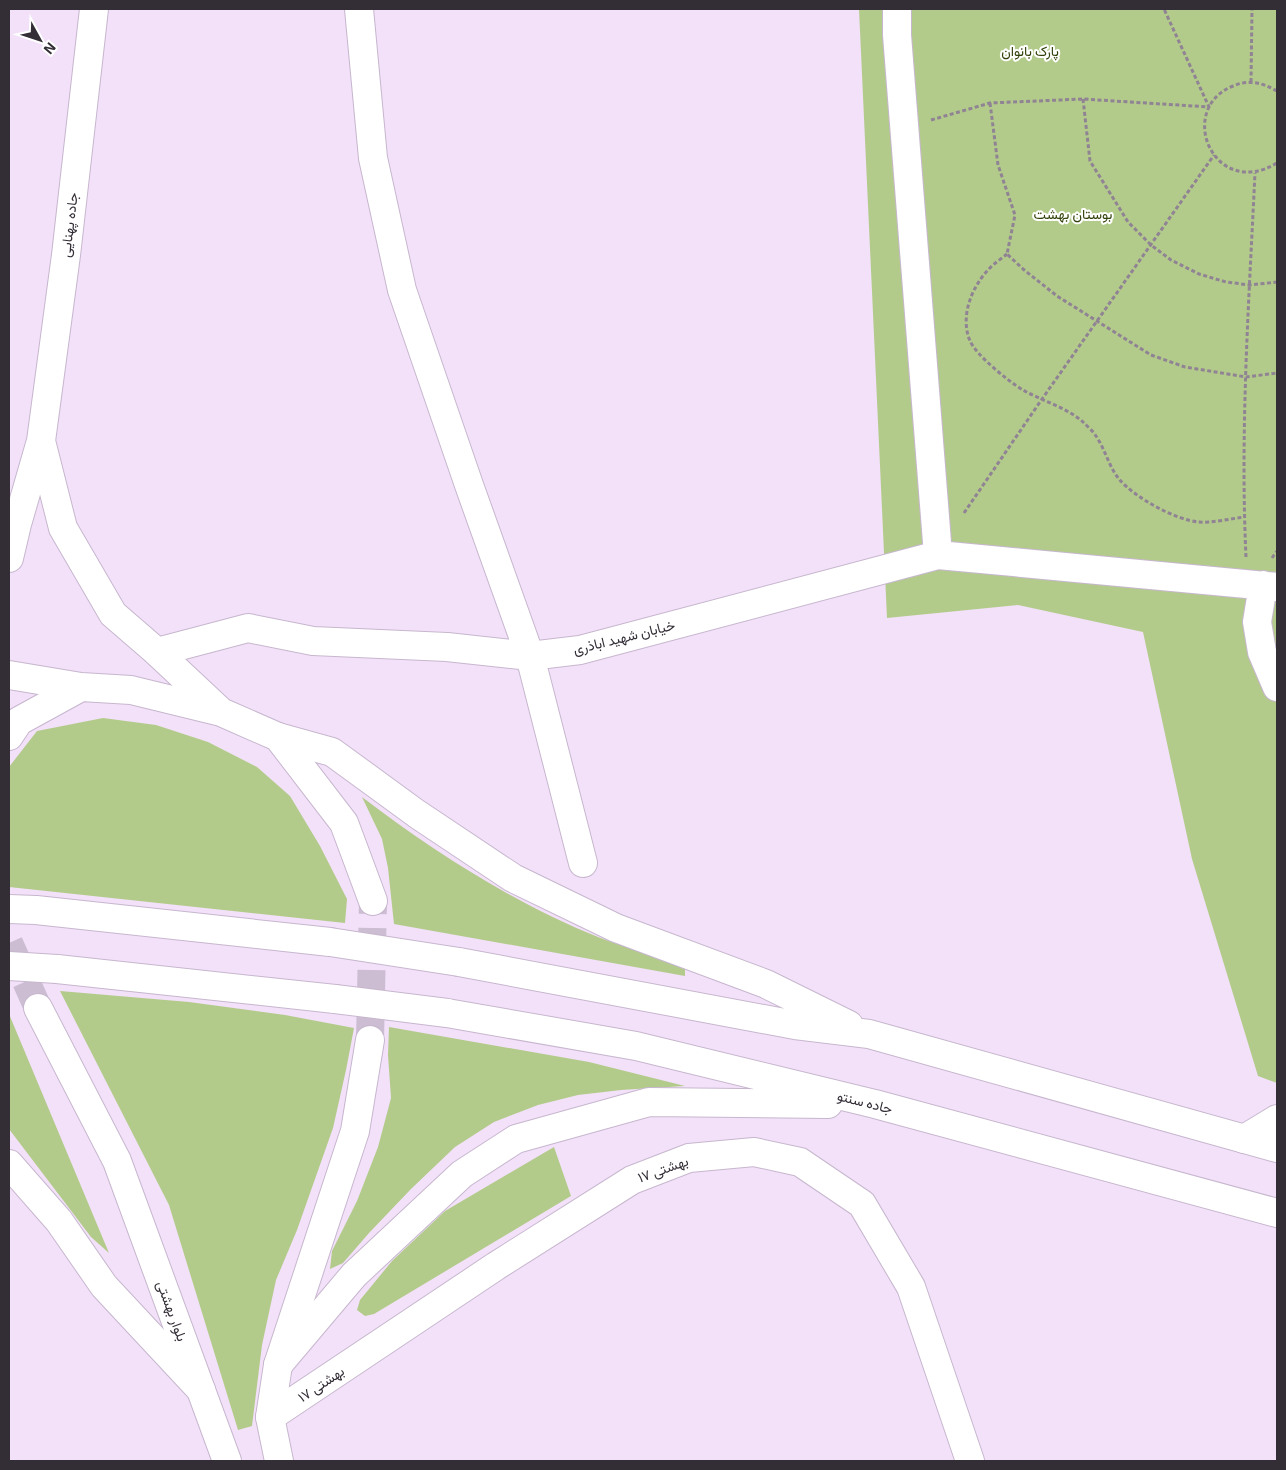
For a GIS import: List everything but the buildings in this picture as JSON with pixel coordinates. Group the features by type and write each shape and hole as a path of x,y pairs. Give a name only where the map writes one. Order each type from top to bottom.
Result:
{"main road":[{"name":"جاده پهنایی","path":"41,441 66,255 94,9"},
{"path":"359,9 373,158 402,290 530,656 583,863"},
{"path":"897,9 897,35 938,555 1269,579 1257,622 1262,652 1277,687"},
{"path":"9,558 41,441"},
{"path":"41,441 63,528 113,614 222,712"},
{"name":"خیابان شهید اباذری","path":"157,652 248,628 313,641 447,647 530,656 580,650 938,555"},
{"path":"9,674 81,687 131,690 222,712 278,738 332,752 417,814 513,878 616,928 766,984 869,1034"},
{"path":"9,736 19,721 81,687"},
{"path":"278,738 344,823 374,902"},
{"path":"9,909 36,910 330,942 460,962 796,1025 869,1034 1277,1148"},
{"name":"جاده سنتو","path":"9,966 57,969 447,1013 636,1046 875,1104 1277,1213"},
{"name":"بلوار بهشتی","path":"38,1008 118,1161 227,1461"},
{"path":"279,1461 270,1417 278,1365 355,1131 370,1040"},
{"path":"278,1365 361,1268 462,1174 516,1139 649,1102 875,1104"},
{"path":"1244,1139 1277,1119"},
{"name":"بهشتی ۱۷","path":"270,1417 496,1266 632,1180 689,1158 754,1152 800,1162 862,1204 911,1287 970,1461"},
{"path":"9,1164 59,1221 104,1286 201,1390"}],"path":[{"path":"1164,9 1209,107"},
{"path":"1251,82 1252,9"},
{"path":"1277,91 1266,85 1251,82 1226,88 1209,107 1205,122 1208,145 1214,155 1232,169 1255,173 1277,163"},
{"path":"904,128 990,103 1083,100 1209,107"},
{"path":"1083,100 1090,161 1128,222 1151,245 1171,260 1199,274 1226,282 1250,285 1277,282"},
{"path":"990,103 998,165 1015,215 1008,254 988,270 976,285 970,300 965,321 971,342 1004,377 1023,390 1082,421 1096,436 1119,479 1149,503 1172,514 1198,522 1244,516"},
{"path":"962,516 1214,155"},
{"path":"1246,564 1244,516 1246,377 1255,173"},
{"path":"1008,254 1023,269 1057,296 1152,355 1185,367 1246,377 1277,373"},
{"path":"1269,579 1277,551"}],"green space":[{"name":"بوستان بهشت","path":"859,9 1277,9 1277,1083 1258,1076 1192,859 1143,632 1018,605 887,618"},
{"path":"103,718 156,725 208,742 257,767 290,796 320,846 347,899 345,923 9,887 9,767 37,731"},
{"path":"362,797 446,856 536,909 598,937 685,966 685,976 394,924 388,868 382,839"},
{"path":"60,991 189,1002 285,1015 354,1028 333,1128 297,1230 276,1280 262,1345 252,1426 238,1430 169,1205"},
{"path":"9,1014 109,1253 91,1237 9,1129"},
{"path":"389,1027 589,1062 685,1086 578,1095 538,1105 494,1122 455,1147 411,1189 343,1263 330,1269 332,1251 357,1201 378,1147 391,1098 388,1055"},
{"path":"554,1147 571,1196 374,1314 365,1316 357,1310 360,1300 392,1261 445,1211"}],"tunnel":[{"path":"370,1040 373,901"},
{"path":"9,943 38,1008"}],"park label":[{"name":"پارک بانوان","path":"1030,51"}]}
